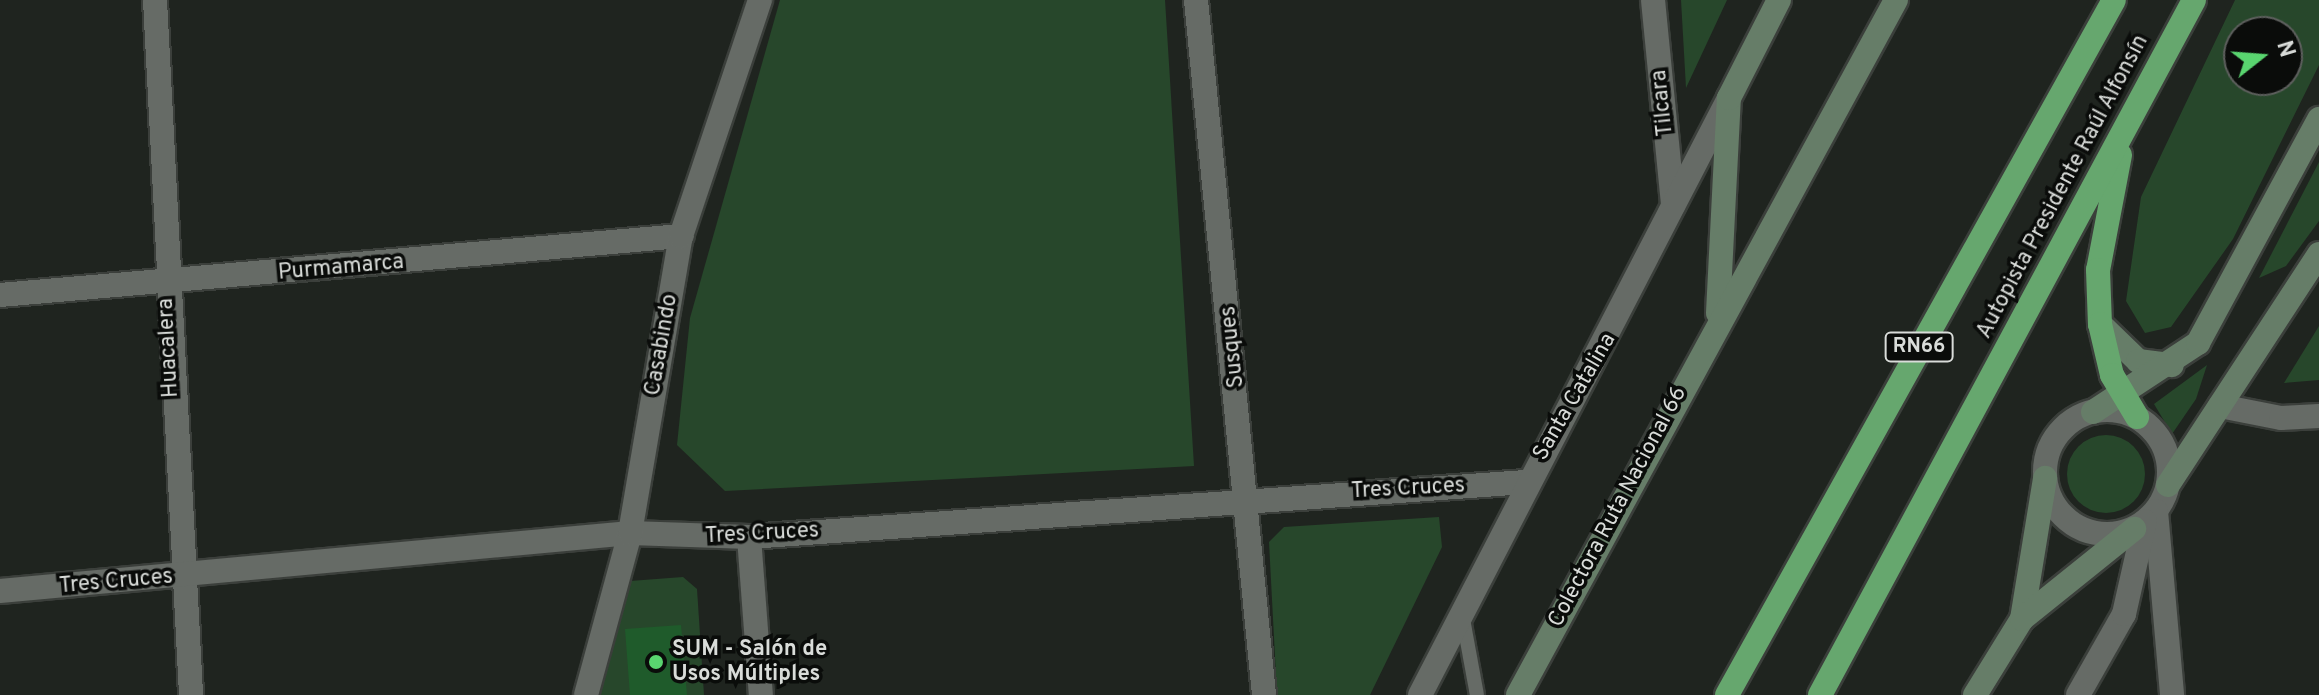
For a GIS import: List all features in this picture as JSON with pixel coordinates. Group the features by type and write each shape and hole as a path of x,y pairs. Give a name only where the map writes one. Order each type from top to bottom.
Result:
{"highway":[{"name":"Autopista Presidente Raúl Alfonsín","path":"1727,695 2114,0"},
{"name":"Autopista Presidente Raúl Alfonsín","path":"1820,695 2194,0"},
{"path":"2131,114 2106,208 2098,270 2100,324 2122,395 2137,417"}],"main road":[{"name":"Colectora Ruta Nacional 66","path":"1718,320 1729,98 1779,0"},
{"name":"Colectora Ruta Nacional 66","path":"1518,695 1718,320 1896,0"},
{"path":"2093,412 2172,365 2214,318 2319,119"},
{"path":"2168,485 2319,254"},
{"path":"2100,324 2138,361 2172,365"},
{"path":"2022,619 2045,478"},
{"path":"1975,695 2022,619 2145,520"}],"street":[{"name":"Huacalera","path":"155,0 166,284 191,695"},
{"name":"Casabindo","path":"586,695 630,533 681,236 760,0"},
{"name":"Susques","path":"1196,0 1249,498 1264,695"},
{"name":"Tilcara","path":"1653,0 1673,205"},
{"name":"Santa Catalina","path":"1420,695 1463,619 1525,482 1609,341 1673,205 1729,98"},
{"name":"Purmamarca","path":"0,295 166,284 681,236"},
{"path":"2220,406 2281,418 2319,416"},
{"path":"2078,695 2124,614 2145,520 2168,485 2163,446 2137,417 2093,412 2070,423 2052,443 2045,478 2052,501 2077,527 2099,534 2145,520"},
{"name":"Tres Cruces","path":"0,591 630,533 749,537 1249,498 1525,482"},
{"path":"2145,520 2172,695"},
{"path":"749,537 761,695"}],"lane":[{"path":"1463,619 1477,695"}],"green space":[{"path":"780,0 1165,0 1194,466 725,491 677,445 690,318"},
{"path":"1681,0 1727,0 1686,88"},
{"path":"2235,0 2319,0 2319,65 2233,239 2171,327 2145,333 2126,301 2141,197 2223,25 2223,96 2303,96 2303,16 2227,16"},
{"path":"2319,162 2319,221 2286,266 2259,278"},
{"path":"2319,326 2319,380 2284,383"},
{"path":"2207,365 2196,399 2172,434 2154,404"},
{"path":"2098,435 2114,435 2128,441 2139,452 2145,474 2139,496 2128,507 2114,513 2098,513 2084,507 2073,496 2067,482 2067,466 2073,452 2084,441"},
{"path":"1439,517 1442,547 1370,695 1277,695 1269,542 1284,527"},
{"path":"683,577 697,589 704,695 596,695 630,581"}],"building":[{"name":"SUM - Salón de Usos Múltiples","path":"681,625 687,695 630,695 625,629"}],"place":[{"name":"SUM - Salón de Usos Múltiples","path":"656,662"}]}
